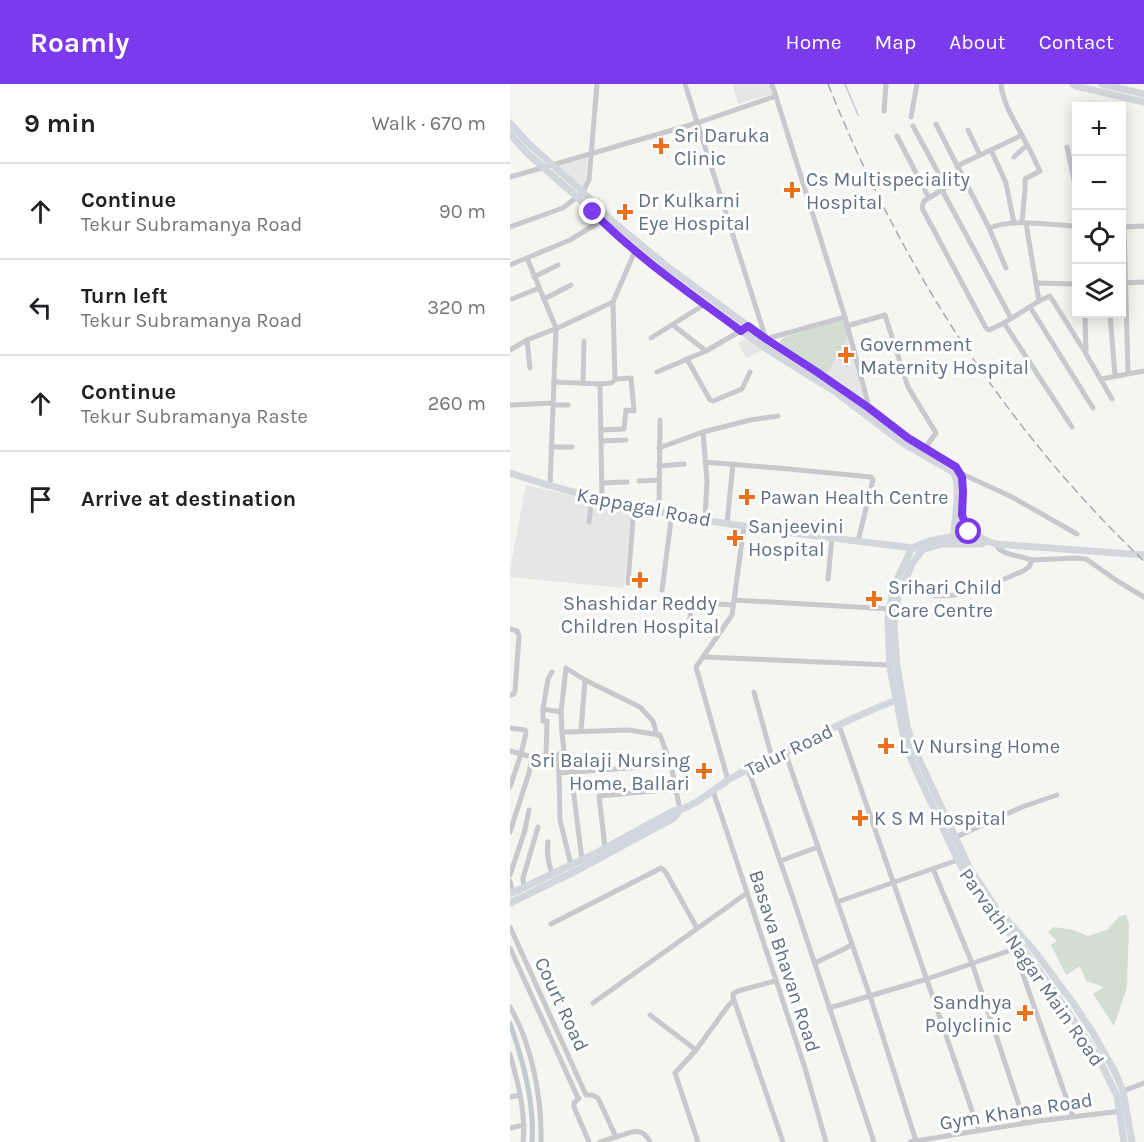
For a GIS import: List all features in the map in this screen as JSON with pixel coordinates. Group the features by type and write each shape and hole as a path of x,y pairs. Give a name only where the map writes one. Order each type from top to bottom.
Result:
{"main road":[{"path":"1073,84 1144,102"},
{"path":"1102,84 1127,87 1144,94"},
{"path":"510,123 552,164 602,220 635,251 739,329 817,372 908,438 956,467 963,483 962,515 955,540"},
{"path":"510,134 528,154 668,267 748,326 765,343 911,449 955,474 957,495 955,540"},
{"name":"Kappagal Road","path":"510,473 602,500 744,526 923,549 955,540"},
{"path":"962,515 966,527 974,537"},
{"path":"912,548 929,541 974,537 996,544 1144,555"},
{"path":"955,540 987,542"},
{"name":"Parvathi Nagar Main Road","path":"912,548 893,588 888,619 890,664 912,744 970,869 996,908 1028,943 1073,1003 1115,1072 1123,1091 1124,1142"},
{"path":"899,699 894,625 898,597 912,564 923,549"},
{"name":"Parvathi Nagar Main Road","path":"899,699 904,743 958,860 982,901 1053,990 1097,1055 1123,1110 1132,1142"},
{"name":"Talur Road","path":"512,893 582,860 673,811 680,810 728,780 839,725 899,699"},
{"name":"Talur Road","path":"510,903 578,870 674,818 680,810"}],"street":[{"path":"510,227 563,208 581,195 588,180 597,84"},
{"path":"685,84 741,258 765,343 845,317"},
{"path":"772,84 845,317 872,419"},
{"path":"884,111 886,84"},
{"path":"911,117 916,84"},
{"path":"1001,84 1007,109 1040,171 1025,179 1024,223 1040,301"},
{"path":"510,177 642,140 776,96"},
{"path":"936,124 989,228 1006,268"},
{"path":"913,126 1011,318"},
{"path":"968,130 980,155"},
{"path":"957,165 1022,135"},
{"path":"897,136 929,198"},
{"path":"1014,157 1027,145"},
{"path":"1067,147 1072,168"},
{"path":"991,150 1006,183 1014,223"},
{"path":"963,177 924,201 922,208 986,328 989,330 1004,323 1050,296 1112,399"},
{"path":"510,265 570,240 602,220"},
{"path":"989,228 1014,223 1072,226"},
{"path":"1126,227 1144,226"},
{"path":"615,379 614,302 635,251"},
{"path":"527,258 556,328 550,486"},
{"path":"534,277 558,265"},
{"path":"1126,283 1144,282"},
{"path":"1036,283 1072,284"},
{"path":"544,299 571,285"},
{"path":"512,299 539,288"},
{"path":"510,350 527,340 614,302"},
{"path":"651,338 705,304"},
{"path":"1030,307 1093,408"},
{"path":"847,326 885,315 908,387 936,433 925,448"},
{"path":"1084,318 1086,354"},
{"path":"1110,318 1115,376"},
{"path":"1126,318 1128,373"},
{"path":"1004,323 1072,427"},
{"path":"673,325 706,351"},
{"path":"657,372 706,351 739,329 748,326"},
{"path":"527,340 530,368"},
{"path":"583,383 584,341"},
{"path":"687,359 710,400 713,401 742,389 750,372"},
{"path":"1101,379 1144,371"},
{"path":"554,382 600,384 611,383 615,379 631,378 634,411 626,410 624,429 601,430"},
{"path":"600,384 602,500"},
{"path":"510,405 568,405"},
{"path":"659,448 703,432 750,420 778,417"},
{"path":"659,511 660,420"},
{"path":"703,432 707,481 705,519"},
{"path":"601,441 626,440"},
{"path":"551,447 572,447"},
{"path":"705,462 871,477 873,480 858,541"},
{"path":"659,466 684,464"},
{"path":"728,523 733,464"},
{"path":"960,473 1012,497 1077,534"},
{"path":"639,481 659,480"},
{"path":"602,483 627,482"},
{"path":"589,522 592,497"},
{"path":"628,583 634,506"},
{"path":"662,590 672,513"},
{"path":"728,780 696,667 732,615 744,526"},
{"path":"828,579 832,538"},
{"path":"996,544 1005,554 1032,560 1086,559 1144,597"},
{"path":"903,583 930,594 963,593 1023,571 1029,567 1032,560"},
{"path":"690,619 691,602 890,609"},
{"path":"510,629 519,633 515,691 510,695"},
{"path":"703,657 890,664"},
{"path":"510,661 517,662"},
{"path":"510,751 531,757 557,755 564,752 561,712 566,668 640,707 653,721 657,735"},
{"path":"546,756 547,721 543,721 543,709 548,679 552,672"},
{"path":"581,731 585,680"},
{"path":"754,692 772,758"},
{"path":"543,709 561,712"},
{"path":"839,725 979,1131"},
{"path":"510,728 526,731 510,787"},
{"path":"562,732 628,730 660,735 671,765 680,810"},
{"path":"786,752 870,996 913,1142"},
{"path":"557,755 560,820 571,865"},
{"path":"510,832 529,773 531,757"},
{"path":"559,773 671,765"},
{"path":"748,770 830,1008 873,1142"},
{"path":"571,772 582,860"},
{"path":"605,848 599,796 676,789"},
{"name":"Basava Bhavan Road","path":"713,791 805,1068 826,1142"},
{"path":"954,838 1022,807 1057,795"},
{"path":"510,874 525,830 529,810"},
{"path":"524,888 523,878 538,827"},
{"path":"548,842 548,860 552,874"},
{"path":"780,861 819,847"},
{"path":"837,902 958,860"},
{"path":"551,924 661,868 665,871 697,928"},
{"path":"933,869 972,963 1025,1124"},
{"path":"510,882 512,893"},
{"path":"593,1003 747,893"},
{"name":"Court Road","path":"510,927 586,1095 598,1098 616,1137"},
{"path":"830,1008 927,980 1028,943"},
{"path":"814,963 852,945"},
{"path":"1017,947 1073,1117"},
{"name":"Court Road","path":"510,948 578,1098 574,1107 589,1142"},
{"path":"776,981 735,992 734,1000 783,1142"},
{"path":"698,1142 675,1073 696,1050 734,1000"},
{"path":"510,1007 518,1021 537,1087 542,1120 541,1142"},
{"path":"650,1015 696,1050"},
{"path":"510,1054 520,1095 524,1125 523,1142"},
{"path":"1123,1091 1144,1083"},
{"path":"510,1097 520,1095"},
{"path":"578,1098 586,1095"},
{"name":"Gym Khana Road","path":"913,1142 1123,1110"},
{"path":"510,1128 524,1125"},
{"path":"600,1142 634,1132 640,1132 650,1142"}],"shaded area":[{"path":"733,84 770,84 773,94 738,104"},
{"path":"583,157 587,158 585,189 558,166"},
{"path":"844,319 849,336 827,374 779,344 782,338"},
{"name":"Government Maternity Hospital","path":"849,336 864,401 827,374"},
{"path":"748,337 763,350 746,358 738,343"},
{"path":"526,485 631,510 624,588 510,577"},
{"path":"1126,915 1129,923 1127,987 1114,1026 1093,994 1104,987 1086,981 1080,966 1066,975 1051,945 1057,941 1048,932 1054,927 1073,930 1088,936 1107,930 1120,916"}],"waterway":[{"path":"845,84 858,115"},
{"path":"510,1023 527,1082 532,1112 532,1142"}],"railway":[{"path":"828,84 856,150 888,215 922,278 960,339 1001,399 1046,455 1093,510 1144,561"}],"place":[{"name":"Sri Daruka Clinic","path":"661,146"},
{"name":"Cs Multispeciality Hospital","path":"792,190"},
{"name":"Dr Kulkarni Eye Hospital","path":"625,212"},
{"name":"Government Maternity Hospital","path":"846,355"},
{"name":"Pawan Health Centre","path":"747,497"},
{"name":"Sanjeevini Hospital","path":"735,538"},
{"name":"Shashidar Reddy Children Hospital","path":"640,580"},
{"name":"Srihari Child Care Centre","path":"874,599"},
{"name":"L V Nursing Home","path":"886,746"},
{"name":"Sri Balaji Nursing Home, Ballari","path":"704,771"},
{"name":"K S M Hospital","path":"860,818"},
{"name":"Sandhya Polyclinic","path":"1025,1013"}],"route":[{"path":"593,212 653,266 741,331 748,326 869,408 908,438 956,467 962,477 962,515 969,532"}]}
